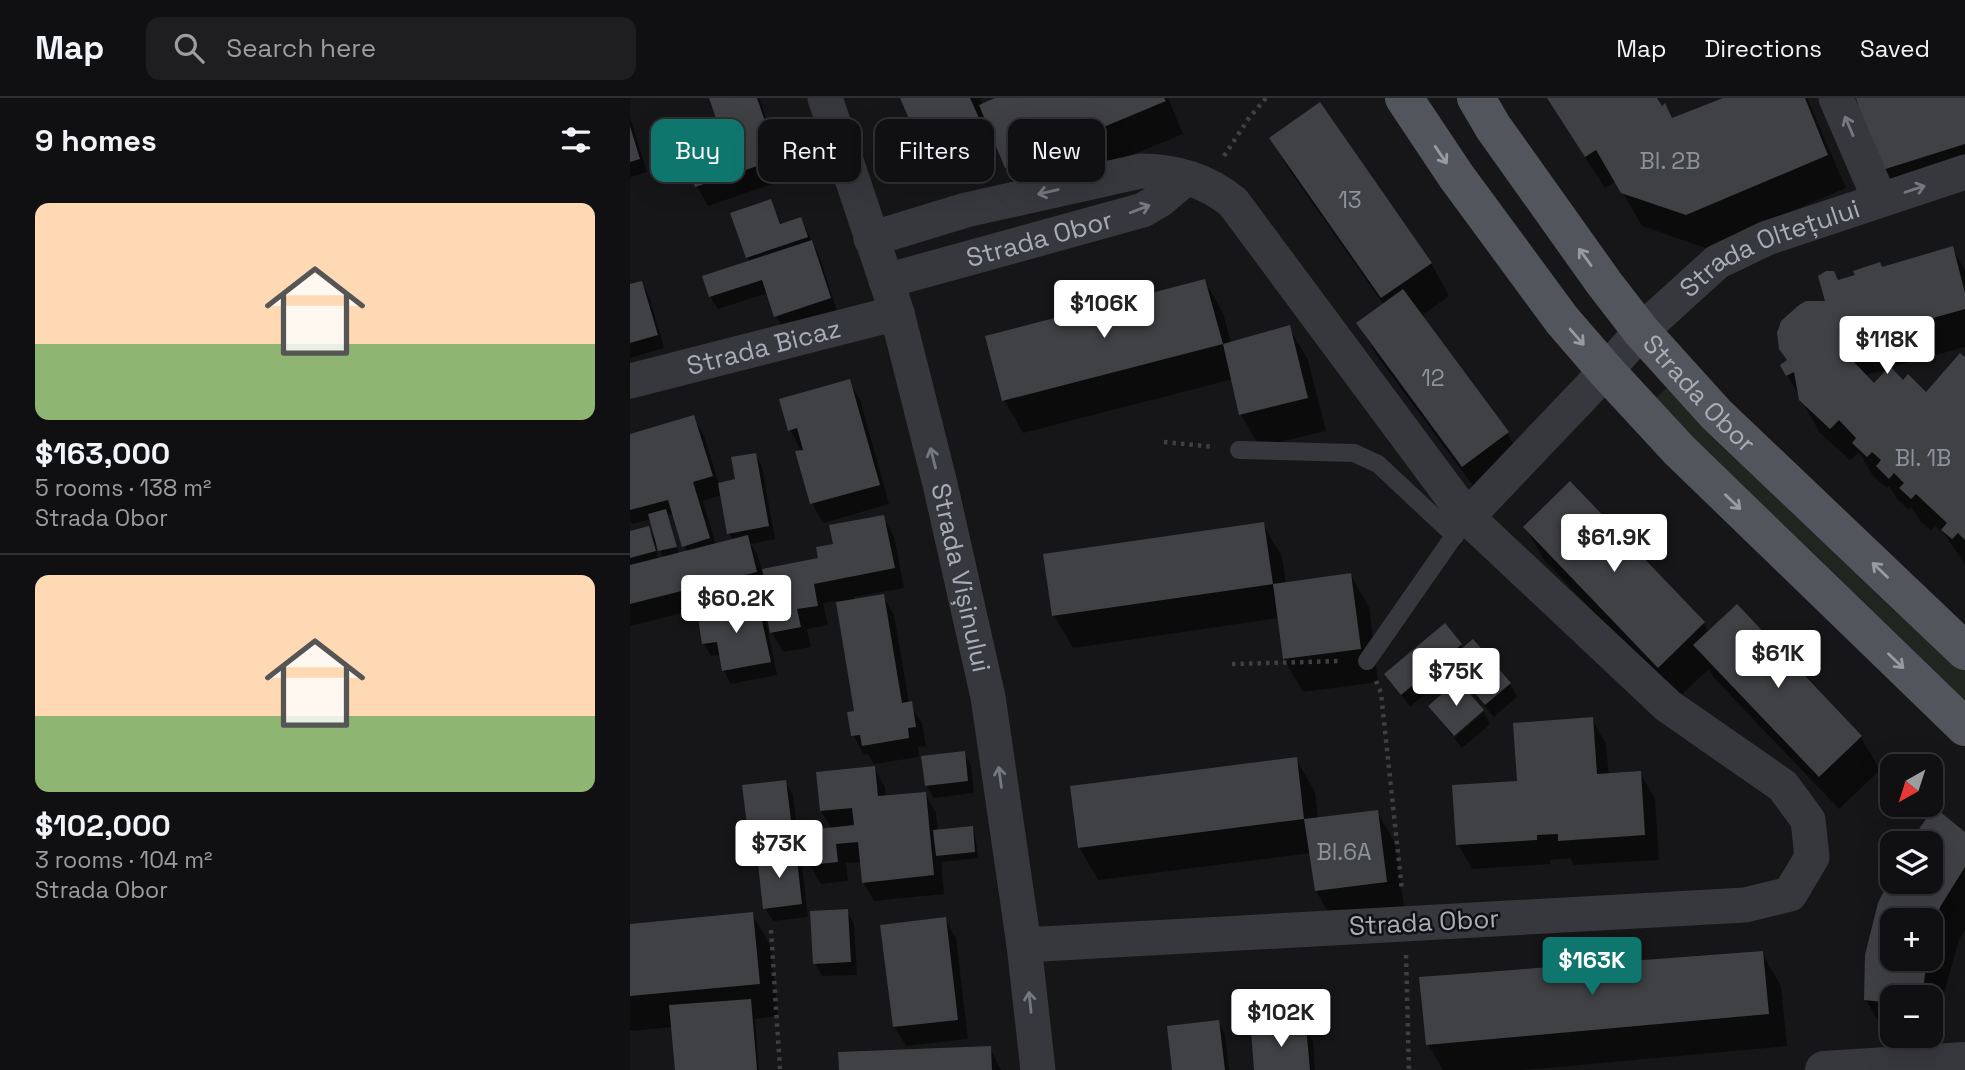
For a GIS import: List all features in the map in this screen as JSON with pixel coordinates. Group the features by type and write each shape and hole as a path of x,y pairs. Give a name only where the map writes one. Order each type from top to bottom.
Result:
{"main road":[{"name":"Strada Obor","path":"1404,98 1456,176 1562,320 1606,371 1679,450 1965,727"},
{"name":"Strada Obor","path":"1476,98 1500,138 1641,331 1716,414 1965,651"}],"street":[{"name":"Strada Vișinului","path":"825,98 897,313 940,484 988,697 1024,945 1038,1070"},
{"path":"1836,98 1880,200"},
{"name":"Strada Obor","path":"871,239 966,210 1140,171 1162,171 1196,181 1233,202 1461,527 1668,706 1783,786 1808,820 1812,857 1790,894 1745,905 1024,945"},
{"name":"Strada Oltețului","path":"1606,371 1641,331 1717,262 1767,239 1965,172"},
{"name":"Strada Obor","path":"886,281 1143,209 1196,181"},
{"name":"Strada Bicaz","path":"630,381 897,313"},
{"name":"Strada Obor","path":"1461,527 1606,371"},
{"path":"1824,1070 1965,1061"}],"lane":[{"path":"1239,450 1354,453 1378,464 1461,527 1367,661"},
{"path":"1965,1053 1965,1061"}],"path":[{"path":"1196,181 1266,98"},
{"path":"1164,442 1239,450"},
{"path":"1232,664 1367,661 1381,693 1406,923 1409,1070"},
{"path":"771,930 780,1070"}],"shaded area":[{"path":"1675,381 1965,667 1965,716 1647,406"}],"building":[{"path":"709,98 757,98 764,119 758,119 758,166 744,170 744,119 716,119"},
{"path":"900,98 970,98 979,118 977,119 909,119"},
{"path":"995,98 1164,98 1166,101 1105,126 1105,119 1008,119 1008,167 1005,168 994,141 994,119 985,119 979,105"},
{"path":"1547,98 1657,98 1662,106 1665,103 1672,118 1723,98 1805,98 1828,155 1686,215 1621,193 1596,150 1585,157"},
{"path":"1856,98 1965,98 1965,144 1879,171"},
{"path":"1320,102 1432,263 1381,298 1269,138"},
{"path":"630,126 640,159 630,162"},
{"path":"693,182 710,182 695,187"},
{"path":"771,199 780,224 801,217 808,237 746,258 730,213"},
{"path":"812,240 831,298 774,317 762,280 709,297 702,276"},
{"path":"1953,246 1965,293 1965,309 1873,337 1850,341 1854,362 1874,383 1890,366 1903,380 1908,374 1926,392 1960,353 1965,357 1965,540 1958,533 1952,539 1941,530 1947,523 1916,494 1911,499 1899,488 1904,483 1894,473 1889,479 1876,466 1881,460 1872,452 1867,457 1852,443 1856,438 1839,420 1830,429 1799,400 1794,372 1786,376 1780,365 1787,360 1779,349 1777,333 1781,321 1799,305 1806,301 1825,301 1818,276 1826,271 1834,271 1838,280 1855,275 1853,271 1880,262 1882,267"},
{"path":"1205,279 1223,344 1002,401 985,336"},
{"path":"642,281 658,335 630,343 630,284"},
{"path":"1403,289 1509,432 1462,467 1356,323"},
{"path":"1290,325 1308,398 1239,415 1223,344"},
{"path":"850,379 880,485 810,504 795,451 803,450 797,428 788,431 779,399"},
{"path":"694,415 713,476 693,482 710,538 682,547 668,500 630,510 630,434"},
{"path":"756,453 769,526 727,534 718,483 735,479 731,457"},
{"path":"1570,481 1705,622 1658,668 1523,527"},
{"path":"666,509 677,547 658,551 648,514"},
{"path":"884,515 895,568 814,584 818,606 797,609 801,627 770,633 763,598 768,597 762,569 818,558 816,547 833,544 829,525"},
{"path":"1264,522 1273,584 1052,616 1043,554"},
{"path":"649,526 656,551 630,558 630,531"},
{"path":"748,535 757,572 630,604 630,565"},
{"path":"1351,573 1361,649 1283,659 1273,584"},
{"path":"884,594 902,703 912,701 916,727 908,728 909,738 862,746 860,735 851,736 847,712 854,711 836,602"},
{"path":"758,602 771,662 722,671 717,642 702,644 697,612"},
{"path":"1737,604 1862,736 1819,777 1693,645"},
{"path":"1445,623 1462,644 1401,695 1384,674"},
{"path":"1473,639 1511,683 1485,705 1447,661"},
{"path":"1458,680 1484,710 1454,736 1428,706"},
{"path":"1593,717 1597,774 1641,771 1645,835 1558,841 1558,834 1537,835 1537,840 1456,845 1452,785 1517,781 1513,723"},
{"path":"965,751 968,781 925,786 921,756"},
{"path":"1297,757 1304,819 1078,848 1070,786"},
{"path":"875,766 878,796 926,792 934,875 862,883 858,842 836,844 838,862 809,865 807,848 801,849 799,831 854,825 852,808 820,811 816,772"},
{"path":"786,780 794,844 750,849 742,785"},
{"path":"1378,810 1387,882 1315,891 1304,819"},
{"path":"1943,814 1965,832 1965,867 1940,908 1880,908 1880,971 1925,971 1924,985 1880,985 1880,1002 1864,1000 1865,955 1882,894 1943,894 1943,831 1918,831 1927,817 1943,817"},
{"path":"973,826 975,852 936,856 933,830"},
{"path":"796,851 802,904 763,909 757,855"},
{"path":"848,909 851,962 813,964 810,911"},
{"path":"753,912 760,984 630,996 630,924"},
{"path":"946,917 958,1020 893,1027 880,925"},
{"path":"1763,951 1769,1014 1426,1045 1419,977"},
{"path":"751,999 757,1070 675,1070 669,1005"},
{"path":"1219,1020 1225,1070 1172,1070 1167,1026"},
{"path":"1306,1026 1310,1070 1254,1070 1251,1030"},
{"path":"991,1046 992,1070 839,1070 838,1052"}]}
